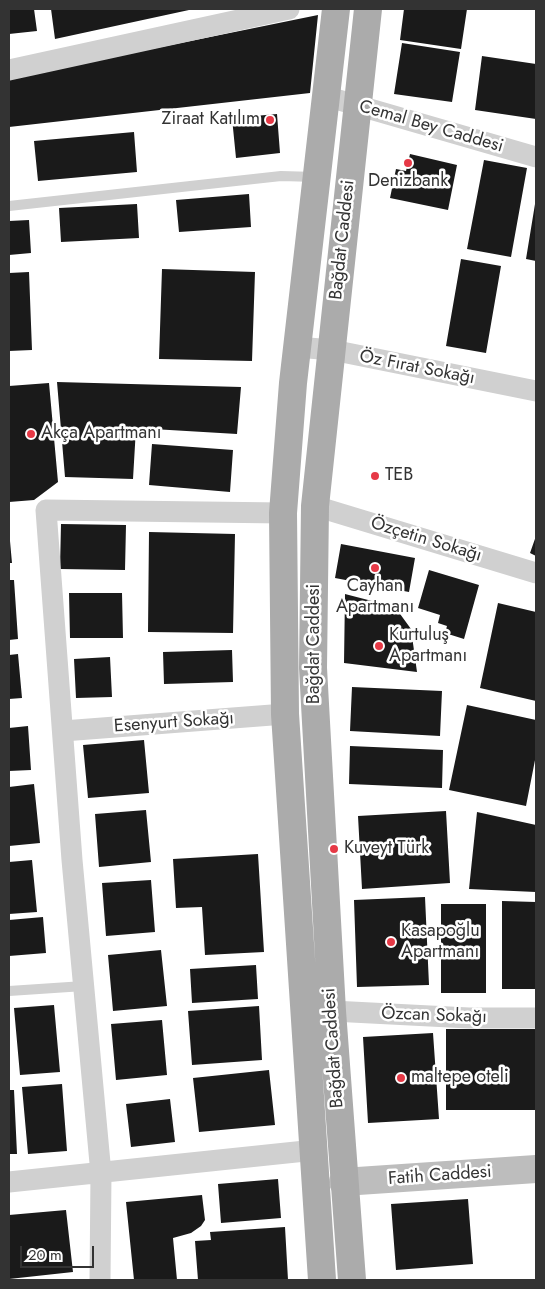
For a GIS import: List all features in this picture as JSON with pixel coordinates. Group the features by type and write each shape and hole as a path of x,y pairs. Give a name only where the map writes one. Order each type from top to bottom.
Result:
{"main road":[{"name":"Bağdat Caddesi","path":"322,1280 285,714 283,513 297,347 336,9"},
{"name":"Bağdat Caddesi","path":"352,1280 343,1182 332,1011 313,668 315,506 356,106 368,9"},
{"name":"Fatih Caddesi","path":"343,1182 536,1169"}],"street":[{"path":"9,70 289,9"},
{"name":"Cemal Bey Caddesi","path":"325,96 536,157"},
{"name":"Öz Fırat Sokağı","path":"297,347 332,350 536,391"},
{"name":"Özçetin Sokağı","path":"315,506 536,573"},
{"path":"100,1280 101,1174 46,510 283,513"},
{"name":"Esenyurt Sokağı","path":"63,731 285,714"},
{"name":"Özcan Sokağı","path":"332,1011 469,1018 536,1018"},
{"path":"9,1182 101,1174 315,1150"}],"lane":[{"path":"9,206 281,176 316,177"},
{"path":"9,991 84,986"}],"building":[{"path":"9,9 34,9 37,31 9,34"},
{"path":"51,9 189,9 189,10 55,39"},
{"path":"404,9 467,9 461,49 400,40"},
{"path":"318,15 310,93 9,127 9,78"},
{"path":"402,43 460,52 452,102 394,94"},
{"path":"482,56 536,64 536,119 475,110"},
{"path":"277,114 280,153 236,158 232,118"},
{"path":"134,132 137,172 38,181 34,141"},
{"path":"410,154 457,165 448,210 390,198 396,169 406,171"},
{"path":"484,160 527,168 511,257 467,249"},
{"path":"249,194 251,227 179,232 176,200"},
{"path":"137,204 139,238 61,242 59,208"},
{"path":"536,204 536,261 526,259"},
{"path":"29,220 31,253 9,255 9,221"},
{"path":"461,259 501,266 486,353 446,346"},
{"path":"162,269 255,272 252,361 159,359"},
{"path":"29,272 32,350 9,351 9,273"},
{"path":"57,382 241,387 237,434 136,428 133,479 65,477"},
{"name":"Akça Apartmanı","path":"49,383 58,482 34,500 9,502 9,386"},
{"path":"152,444 233,450 230,492 149,485"},
{"path":"61,524 126,525 125,570 60,569"},
{"path":"149,532 235,534 233,633 148,632"},
{"path":"536,536 536,556 530,553"},
{"path":"10,541 12,563 9,563"},
{"name":"Cayhan Apartmanı","path":"341,544 415,558 409,592 335,578"},
{"path":"429,570 479,585 464,639 445,633 447,626 438,623 440,615 418,608"},
{"path":"9,580 14,580 18,639 9,640"},
{"path":"69,593 122,593 123,638 70,638"},
{"name":"Kurtuluş Apartmanı","path":"345,594 395,607 411,629 417,672 344,663"},
{"path":"498,603 536,612 536,701 480,688"},
{"path":"232,650 233,682 164,684 163,652"},
{"path":"18,654 22,698 9,699 9,655"},
{"path":"110,657 112,697 76,698 74,659"},
{"path":"352,687 442,691 440,736 350,731"},
{"path":"467,705 536,720 536,755 526,806 449,790"},
{"path":"28,726 31,770 9,771 9,728"},
{"path":"144,740 149,793 88,798 83,745"},
{"path":"350,746 443,750 442,788 349,784"},
{"path":"34,784 40,843 9,846 9,787"},
{"path":"146,810 151,862 99,867 95,814"},
{"path":"446,811 450,883 362,889 358,816"},
{"path":"477,812 536,825 536,892 469,889"},
{"path":"258,854 264,952 205,955 202,907 176,908 173,859"},
{"path":"32,860 37,912 9,914 9,862"},
{"path":"151,880 155,932 106,936 102,883"},
{"name":"Kasapoğlu Apartmanı","path":"425,897 429,985 357,987 354,900"},
{"path":"502,901 536,902 536,989 502,989"},
{"path":"441,904 486,904 486,993 441,993"},
{"path":"43,917 46,953 9,956 9,920"},
{"path":"161,950 167,1006 113,1011 108,955"},
{"path":"256,965 258,999 192,1003 190,969"},
{"path":"54,1005 60,1072 20,1075 14,1008"},
{"path":"259,1006 262,1060 192,1065 188,1011"},
{"path":"162,1020 167,1075 116,1080 111,1024"},
{"path":"446,1029 536,1029 536,1110 446,1110"},
{"name":"maltepe oteli","path":"433,1033 439,1119 368,1123 363,1037"},
{"path":"269,1070 275,1125 199,1132 193,1078"},
{"path":"62,1084 67,1151 28,1154 22,1087"},
{"path":"9,1090 14,1090 17,1154 9,1154"},
{"path":"170,1099 175,1142 131,1147 126,1104"},
{"path":"278,1179 281,1218 221,1223 218,1184"},
{"path":"202,1195 205,1220 201,1226 191,1233 173,1238 177,1280 134,1280 126,1202"},
{"path":"468,1199 473,1264 396,1270 391,1204"},
{"path":"66,1210 73,1272 9,1279 9,1215"},
{"path":"285,1227 288,1280 198,1280 195,1241 211,1240 210,1232"}],"place":[{"name":"Ziraat Katılım","path":"270,120"},
{"name":"Denizbank","path":"408,163"},
{"name":"Akça Apartmanı","path":"31,434"},
{"name":"TEB","path":"375,476"},
{"name":"Cayhan Apartmanı","path":"375,568"},
{"name":"Kurtuluş Apartmanı","path":"379,646"},
{"name":"Kuveyt Türk","path":"334,849"},
{"name":"Kasapoğlu Apartmanı","path":"391,942"},
{"name":"maltepe oteli","path":"401,1078"}]}
